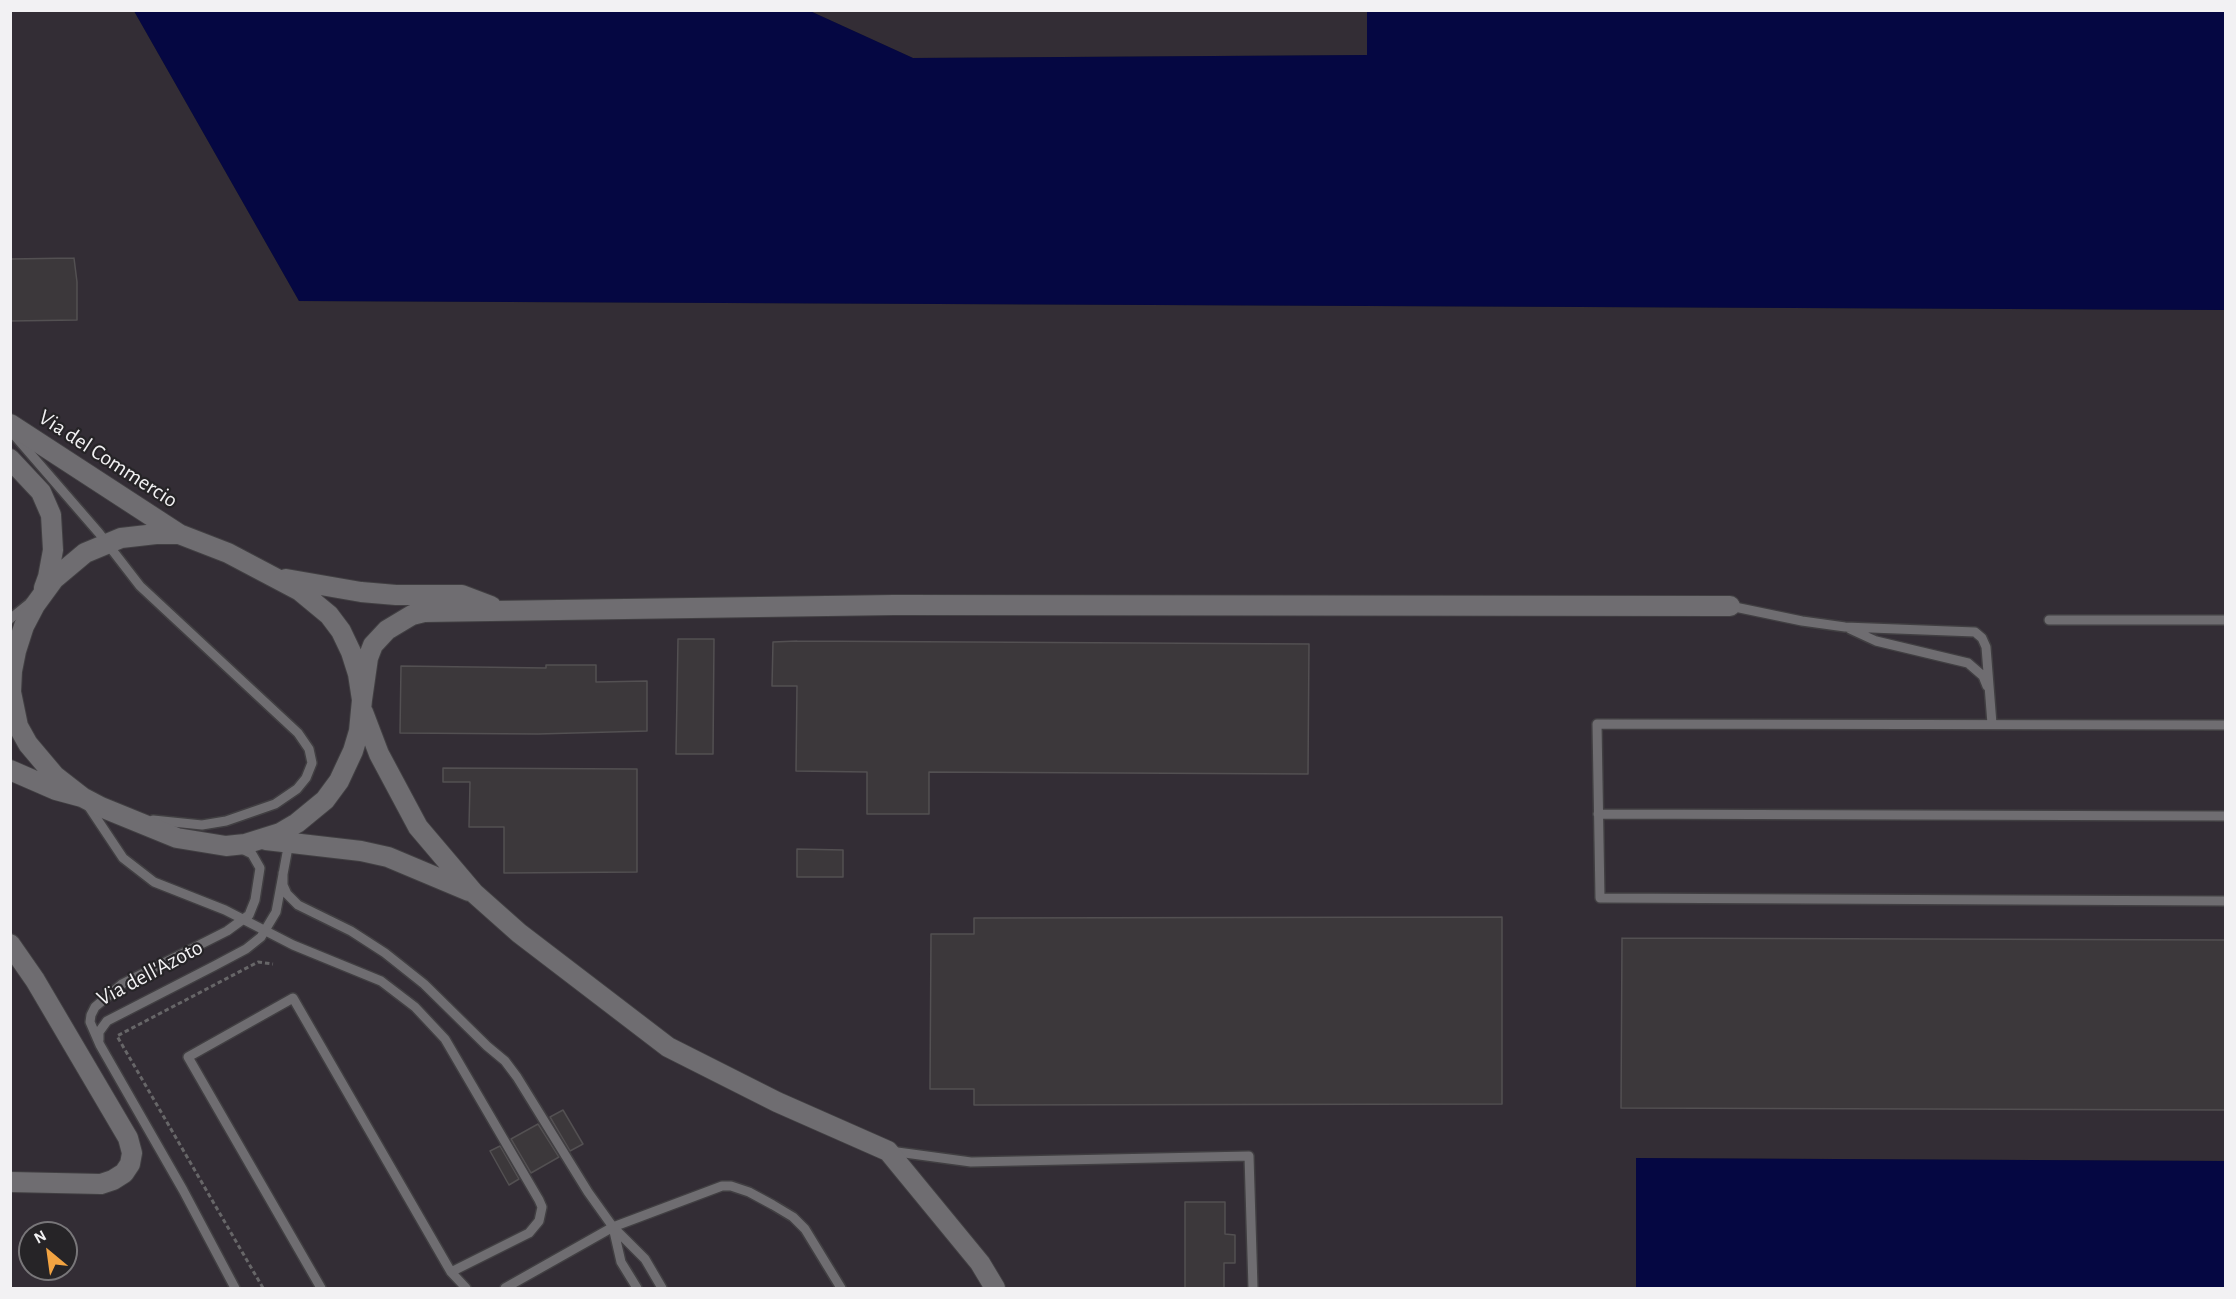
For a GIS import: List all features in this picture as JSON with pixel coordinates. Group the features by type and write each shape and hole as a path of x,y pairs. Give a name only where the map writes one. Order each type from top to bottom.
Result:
{"street":[{"name":"Via del Commercio","path":"10,424 179,534"},
{"path":"10,459 41,492 51,515 53,550 48,577 24,626 12,671 14,710 18,726 34,752 55,776 82,797 177,838 226,846 261,840 280,832 313,811 325,800 344,772 359,731 368,658 373,645 392,626 412,615 424,612 894,605 1730,606"},
{"path":"42,593 68,566 85,553 106,543 137,535 179,534 208,544 275,576 316,603 341,631 351,652 362,704 379,754 418,827 474,893 519,933 668,1047 777,1102 888,1151 980,1263 994,1288"},
{"path":"275,576 361,592 396,595 462,594 502,610"},
{"path":"10,770 56,790 82,797"},
{"path":"261,840 361,851 388,857 474,893"},
{"path":"10,944 41,990 128,1138 132,1153 130,1164 124,1173 101,1184 10,1182"}],"lane":[{"path":"10,430 140,585 298,733 309,748 312,763 306,778 287,797 262,810 226,821 202,825 181,824 157,821 101,807"},
{"path":"10,619 42,593"},
{"path":"1730,606 1802,621 1845,627 1975,632 1982,638 1986,647 1992,724"},
{"path":"2049,620 2226,620"},
{"path":"1845,627 1876,641 1968,663 1983,676 1990,694"},
{"path":"2226,725 1597,724 1600,898 2226,901"},
{"path":"82,797 111,843 136,870 154,882 225,910 293,945 381,981 430,1021 451,1049 539,1200 541,1215 529,1233 451,1272"},
{"path":"266,931 276,912 290,842 298,827 313,811"},
{"path":"1598,814 2226,816"},
{"path":"226,846 247,850 257,860 260,868 252,910 244,921"},
{"path":"283,873 287,894 298,904 351,931 385,953 424,984 505,1061 518,1077 588,1192 613,1227 645,1259 662,1288"},
{"name":"Via dell'Azoto","path":"100,1045 92,1029 91,1015 107,994 136,975 244,921"},
{"name":"Via dell'Azoto","path":"100,1045 99,1032 107,1021 246,949 266,931"},
{"path":"321,1288 188,1058 292,998 451,1272 466,1288"},
{"path":"100,1045 183,1190 234,1288"},
{"path":"888,1151 971,1162 1249,1156 1253,1288"},
{"path":"505,1288 613,1227 722,1186 731,1186 749,1192 793,1217 805,1229 841,1288"},
{"path":"613,1227 621,1262 637,1288"}],"path":[{"path":"263,1288 117,1036 258,962 273,964"}],"shaded area":[{"path":"10,11 134,11 299,301 2225,310 2225,1161 1636,1158 1636,1288 11,1288"},
{"path":"134,11 810,11 913,58 1367,55 1367,11 2225,11 2225,310 299,301"},
{"path":"810,11 1367,11 1367,55 913,58"},
{"path":"1636,1158 2225,1161 2225,1288 1636,1288"}],"building":[{"path":"74,258 77,282 77,320 10,321 10,259"},
{"path":"678,639 714,639 713,754 676,754"},
{"path":"773,642 1309,644 1308,774 929,772 929,814 867,814 867,772 796,771 797,686 772,686"},
{"path":"546,665 596,665 596,682 647,681 647,731 538,734 400,733 401,666 546,668"},
{"path":"443,768 637,769 637,872 504,873 504,827 469,827 470,782 443,782"},
{"path":"797,849 843,850 843,877 797,877"},
{"path":"1502,917 1502,1104 974,1105 974,1089 930,1089 931,934 974,934 974,918"},
{"path":"1622,938 2226,940 2226,1110 1621,1108"},
{"path":"563,1110 583,1144 570,1151 550,1117"},
{"path":"538,1124 559,1157 531,1173 511,1139"},
{"path":"500,1146 519,1179 509,1185 490,1151"},
{"path":"1185,1202 1225,1202 1225,1234 1235,1235 1235,1263 1224,1263 1224,1288 1185,1288"}]}
